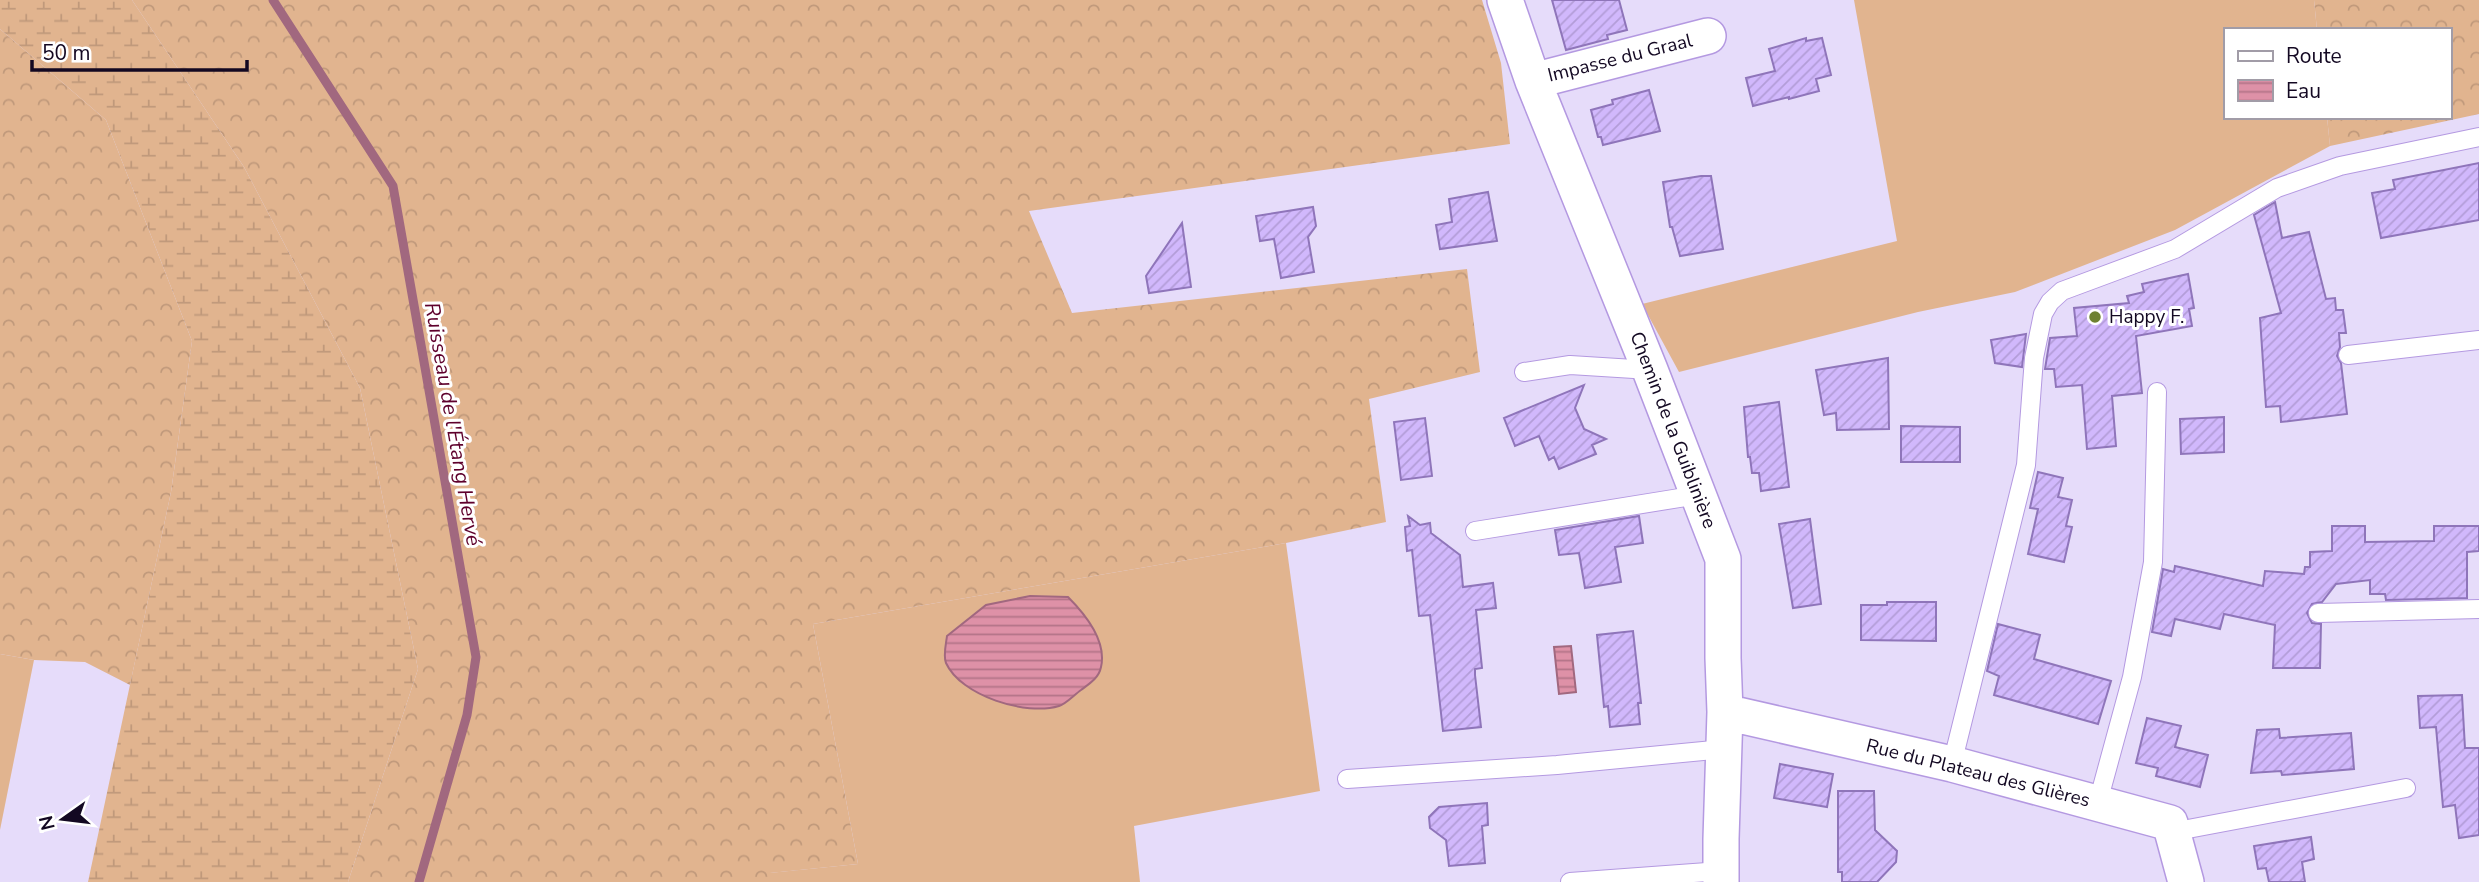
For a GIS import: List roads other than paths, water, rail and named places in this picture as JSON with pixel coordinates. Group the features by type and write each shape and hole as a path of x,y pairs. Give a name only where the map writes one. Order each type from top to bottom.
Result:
{"street":[{"name":"Chemin de la Guiblinière","path":"1505,0 1533,81 1723,559 1726,712 1721,876"},
{"name":"Impasse du Graal","path":"1533,81 1708,36"},
{"name":"Rue du Plateau des Glières","path":"1726,712 1952,764 2098,802 2170,823 2172,832"},
{"path":"2172,832 2186,882"}],"lane":[{"path":"1952,764 2026,465 2034,358 2043,314 2050,302 2062,291 2175,249 2277,188 2340,166 2479,137"},
{"path":"2348,355 2479,340"},
{"path":"1524,372 1570,365 1650,370"},
{"path":"2098,802 2132,677 2153,562 2157,392"},
{"path":"1475,531 1698,495"},
{"path":"2318,613 2479,609"},
{"path":"1347,779 1557,765 1724,749"},
{"path":"2172,832 2406,788"},
{"path":"1570,882 1721,876"}],"water":[{"path":"1030,596 1068,597 1093,628 1101,647 1101,667 1098,674 1059,706 1030,708 996,701 965,685 954,675 945,660 947,636 986,605"},
{"path":"1571,646 1576,692 1559,694 1554,647"}],"waterway":[{"name":"Ruisseau de l'Étang Hervé","path":"273,0 393,186 476,657 467,715 419,882"}],"place":[{"name":"Happy F.","path":"2095,317"}]}
